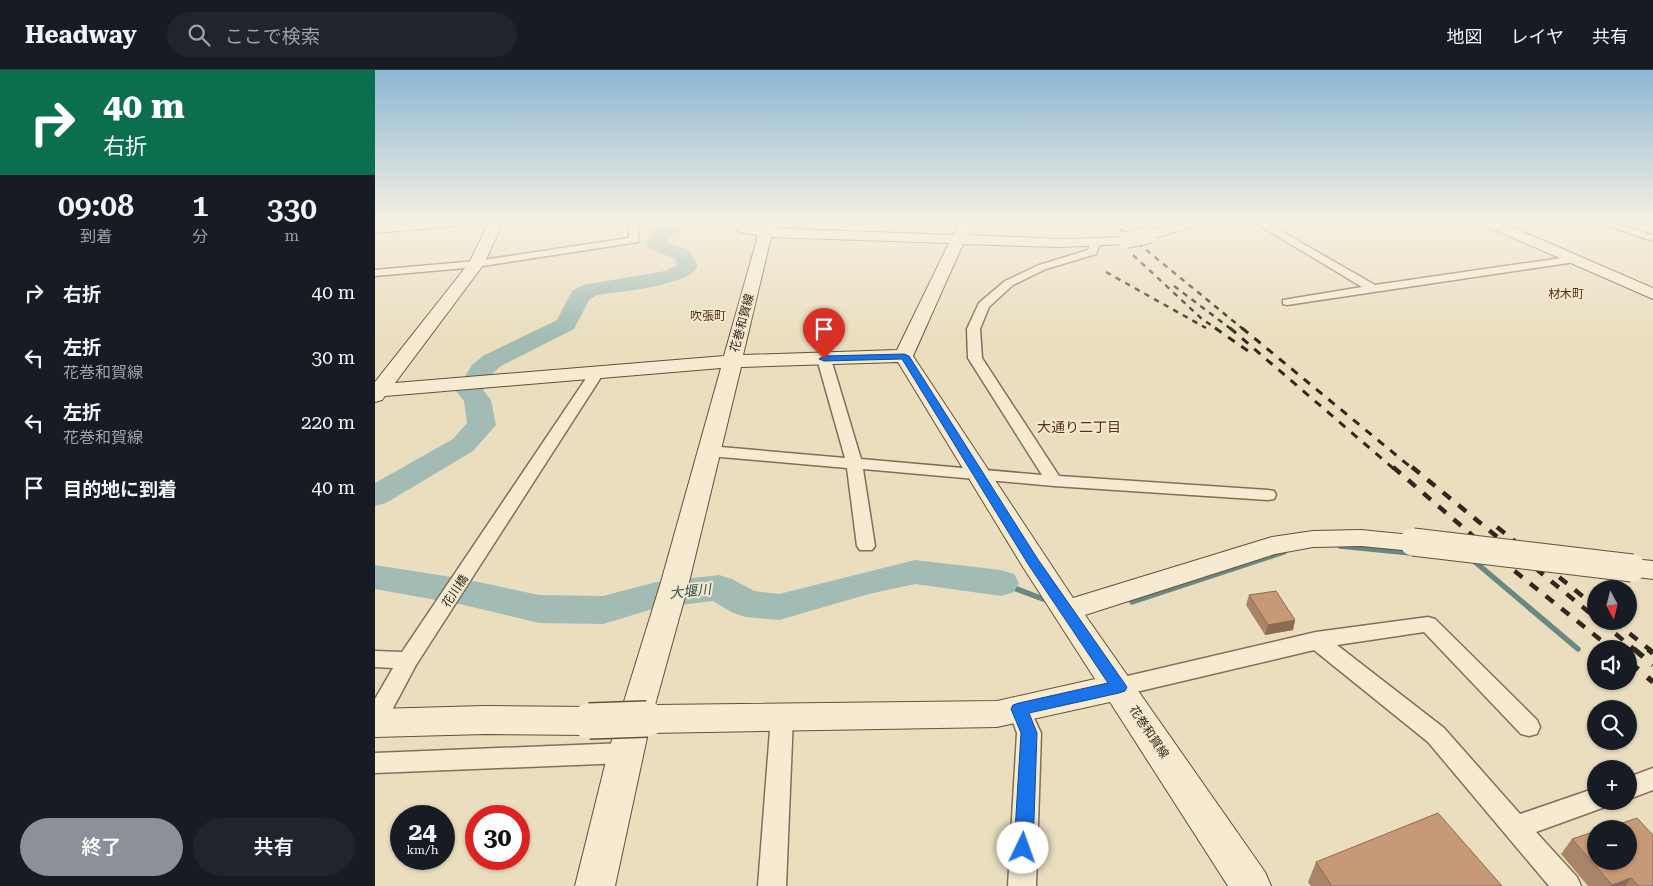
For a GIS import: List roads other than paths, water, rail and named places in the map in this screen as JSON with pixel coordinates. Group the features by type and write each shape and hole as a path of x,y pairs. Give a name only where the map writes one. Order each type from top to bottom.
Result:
{"street":[{"path":"377,392 478,260"},
{"path":"375,273 502,260"},
{"name":"花巻和賀線","path":"758,260 732,361 904,356 1033,561 1251,886"},
{"path":"904,356 949,260"},
{"path":"1054,481 975,358 973,340 975,320 986,303 1002,288 1022,276 1066,260"},
{"path":"1324,260 1373,289"},
{"path":"1287,302 1568,260"},
{"path":"1577,260 1653,294"},
{"path":"824,359 854,463 867,546"},
{"path":"377,392 598,371 732,361 671,595 625,754 595,886"},
{"name":"花川橋","path":"375,721 408,660 598,371"},
{"path":"709,451 1054,481 1268,495"},
{"path":"1067,610 1247,552 1313,538 1361,538 1413,542 1653,570"},
{"path":"375,721 589,721 997,714 1316,640 1359,632 1428,624 1529,727"},
{"path":"1316,640 1436,735 1567,886"},
{"path":"375,659 408,660"},
{"path":"1019,709 1029,733 1021,886"},
{"path":"772,886 782,717"},
{"path":"375,763 625,754"},
{"path":"1637,785 1653,779"},
{"path":"1516,827 1587,802"}],"waterway":[{"name":"大堰川","path":"375,496 463,445 482,425 477,400 469,391 481,370 492,361 566,324 580,296 591,290 671,276 688,267 685,260"},
{"path":"1340,546 1411,553"},
{"path":"1132,602 1284,552"},
{"path":"1474,561 1578,649"},
{"name":"大堰川","path":"375,577 464,592 539,609 603,610 656,595 719,588 746,604 779,607 869,582 915,572 1001,583"},
{"path":"1001,583 1043,599"}],"railway":[{"path":"1138,260 1202,319 1217,329"},
{"path":"1159,260 1243,329"},
{"path":"1106,272 1206,328"},
{"path":"1174,286 1231,329"},
{"path":"1215,328 1251,353"},
{"path":"1230,328 1394,469"},
{"path":"1242,328 1413,469"},
{"path":"1393,467 1502,561 1601,640"},
{"path":"1412,467 1587,611"},
{"path":"1497,527 1587,600"},
{"path":"1611,630 1623,640"},
{"path":"1625,630 1650,650"},
{"path":"1648,649 1653,653"},
{"path":"1637,652 1653,665"},
{"path":"1637,669 1653,682"}],"district":[{"name":"材木町","path":"1566,294"},
{"name":"吹張町","path":"708,316"},
{"name":"大通り二丁目","path":"1079,427"}]}
